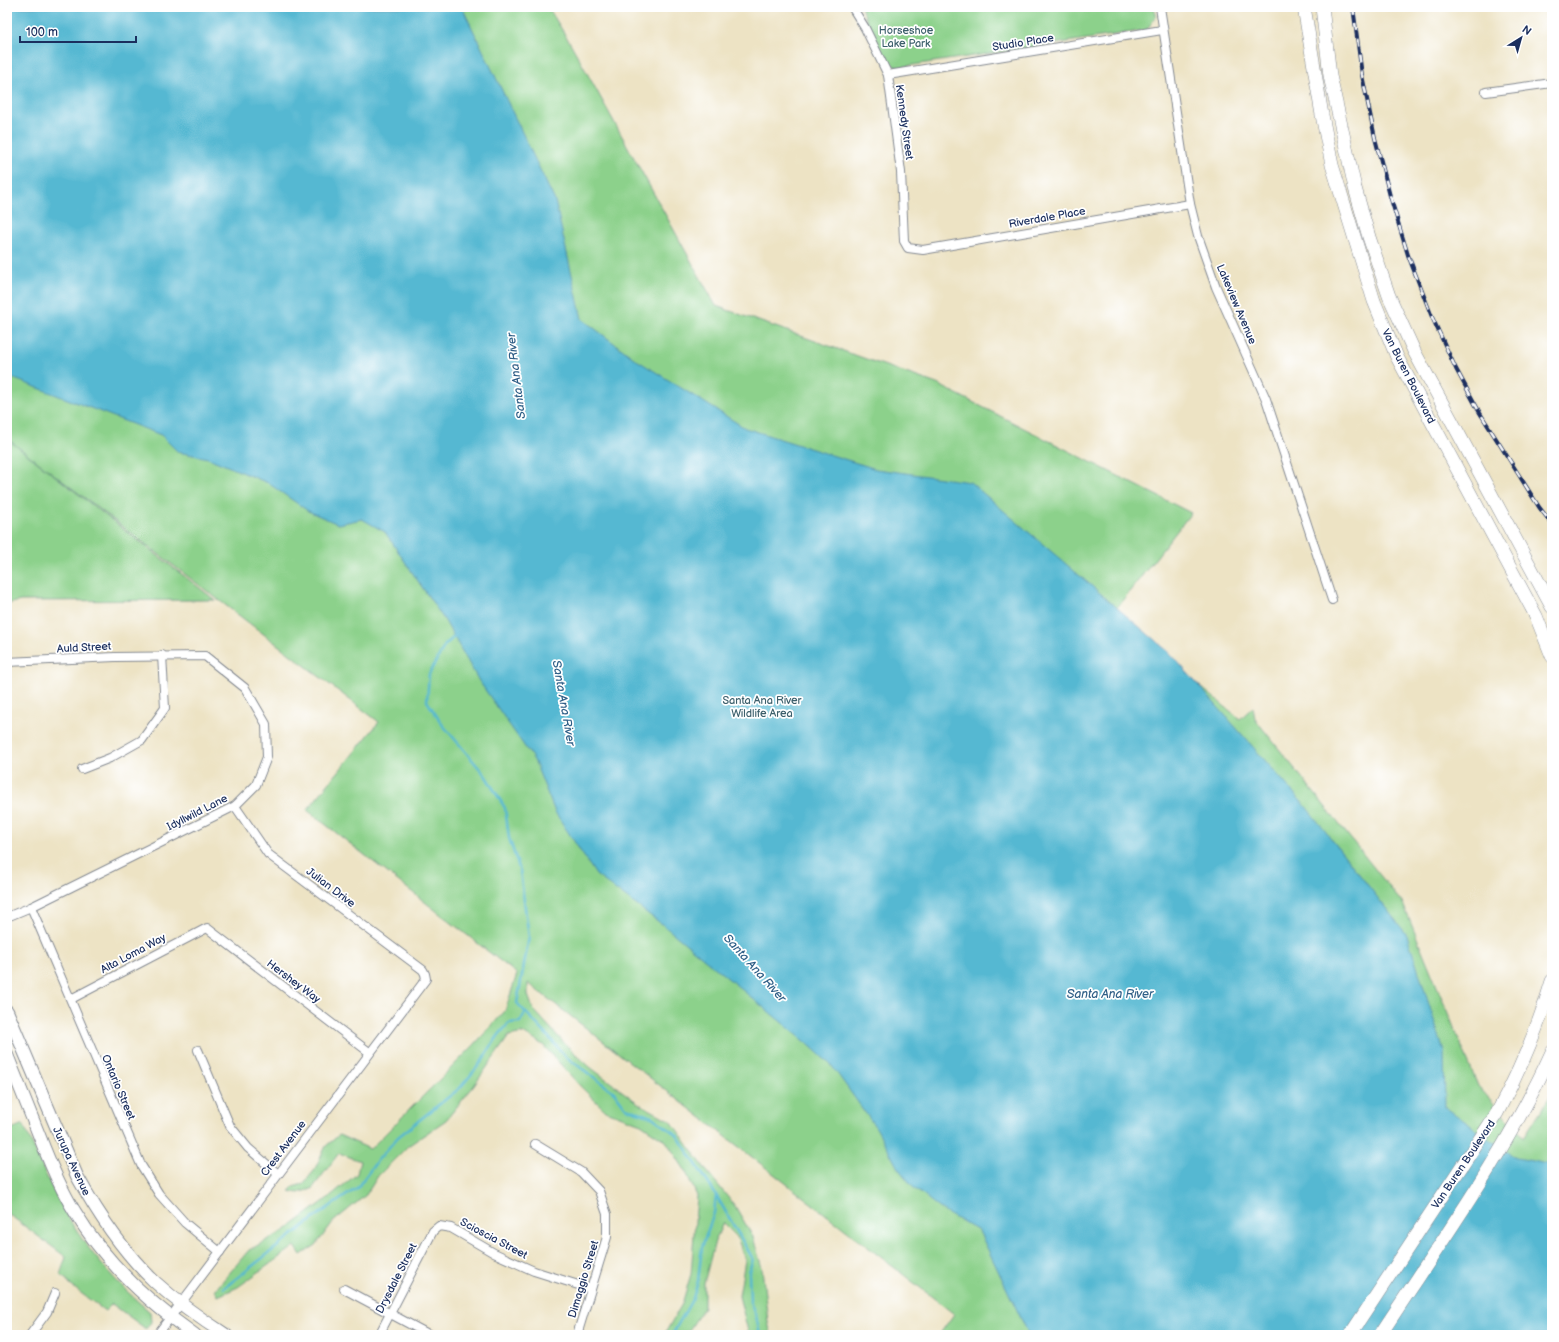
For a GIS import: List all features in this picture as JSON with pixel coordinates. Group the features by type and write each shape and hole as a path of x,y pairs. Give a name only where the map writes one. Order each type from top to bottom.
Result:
{"main road":[{"name":"Van Buren Boulevard","path":"1304,7 1332,165 1374,301 1397,357 1533,609 1552,656"},
{"name":"Van Buren Boulevard","path":"1322,7 1330,76 1355,188 1369,237 1389,296 1414,351 1552,607"},
{"name":"Van Buren Boulevard","path":"1350,1335 1497,1113 1517,1076 1535,1032 1552,982"},
{"name":"Jurupa Avenue","path":"7,1011 77,1176 91,1201 120,1243 144,1271 181,1303 226,1335"},
{"name":"Van Buren Boulevard","path":"1380,1335 1505,1143 1540,1078 1552,1052"},
{"name":"Jurupa Avenue","path":"7,1055 46,1154 74,1212 110,1261 146,1297 195,1335"}],"street":[{"name":"Kennedy Street","path":"852,7 865,28 888,75 901,172 904,241 908,248"},
{"name":"Lakeview Avenue","path":"1160,7 1162,30 1190,204 1198,236 1216,287 1266,399 1332,600"},
{"name":"Studio Place","path":"888,75 1162,30"},
{"path":"1486,92 1552,83"},
{"name":"Riverdale Place","path":"908,248 923,250 1190,204"},
{"path":"82,769 110,758 142,740 165,708 162,655"},
{"name":"Auld Street","path":"7,662 162,655"},
{"name":"Idyllwild Lane","path":"7,917 31,907 235,806 256,785 267,757 266,724 245,688 205,656 162,655"},
{"name":"Julian Drive","path":"235,806 268,854 423,970 426,974"},
{"name":"Ontario Street","path":"31,907 141,1165 159,1194 185,1223 220,1252"},
{"name":"Alta Loma Way","path":"71,999 187,937 207,928"},
{"name":"Hershey Way","path":"207,928 369,1052"},
{"name":"Crest Avenue","path":"157,1335 369,1052 426,979 426,974"},
{"path":"198,1050 230,1126 248,1148 278,1174"},
{"name":"Dimaggio Street","path":"535,1144 581,1172 599,1191 607,1214 607,1237 577,1335"},
{"name":"Scioscia Street","path":"433,1231 439,1226 451,1228 494,1253 527,1268 591,1289"},
{"name":"Drysdale Street","path":"378,1335 433,1231"},
{"path":"344,1289 430,1335"},
{"path":"30,1335 47,1312 54,1292"}],"green space":[{"name":"Santa Ana River","path":"7,7 548,7 572,46 716,306 937,384 1191,513 1112,614 1240,719 1253,707 1255,719 1403,904 1478,1086 1524,1137 1552,1093 1552,1335 939,1335 954,1314 528,983 528,995 533,1009 566,1045 590,1067 638,1103 671,1121 706,1170 735,1206 753,1237 762,1268 768,1322 771,1335 749,1335 739,1296 745,1260 737,1237 723,1223 715,1241 704,1283 704,1307 686,1335 664,1335 682,1304 691,1274 697,1196 685,1170 666,1141 641,1124 606,1111 581,1087 543,1045 523,1033 509,1036 473,1087 446,1120 408,1146 378,1176 366,1195 333,1222 316,1245 301,1255 295,1246 238,1287 218,1296 215,1290 249,1250 284,1231 357,1174 360,1161 339,1153 312,1189 298,1193 289,1191 293,1187 303,1184 314,1171 326,1146 339,1135 370,1149 474,1045 505,1011 517,974 307,810 379,722 10,441 215,600 21,601 7,604"},
{"name":"Horseshoe Lake Park","path":"861,7 1154,7 1156,16 1147,30 900,67 890,65 884,60"},
{"path":"23,1124 48,1180 83,1240 114,1278 150,1312 151,1322 146,1329 112,1304 105,1311 70,1285 67,1280 60,1275 66,1257 7,1213 7,1131"}],"water":[{"name":"Santa Ana River","path":"7,7 462,7 555,201 582,319 635,359 745,428 876,469 970,482 1170,653 1307,808 1407,935 1444,1052 1445,1107 1516,1158 1552,1165 1552,1335 1029,1335 979,1231 946,1213 914,1188 898,1168 877,1129 832,1066 807,1043 663,925 596,875 555,812 534,760 479,681 445,621 385,532 362,519 338,524 308,511 268,483 208,458 178,452 161,435 7,376"}],"waterway":[{"path":"456,635 445,645 429,674 427,701 442,724 485,775 505,808 509,838 520,871 529,937 517,1003 566,1057 614,1092 626,1108 652,1117 677,1135 716,1195 714,1213 702,1247 698,1281 693,1298 672,1335"},
{"path":"224,1288 322,1212 357,1188 377,1161 398,1137 460,1088 479,1065 498,1036 509,1023 520,1022 525,1013"},
{"path":"716,1195 753,1259 749,1271 750,1302 756,1316 760,1335"}],"railway":[{"path":"1353,7 1362,75 1375,138 1390,196 1408,255 1432,317 1456,369 1480,413 1539,507 1552,524"}],"park label":[{"name":"Santa Ana River Wildlife Area","path":"762,706"}]}
